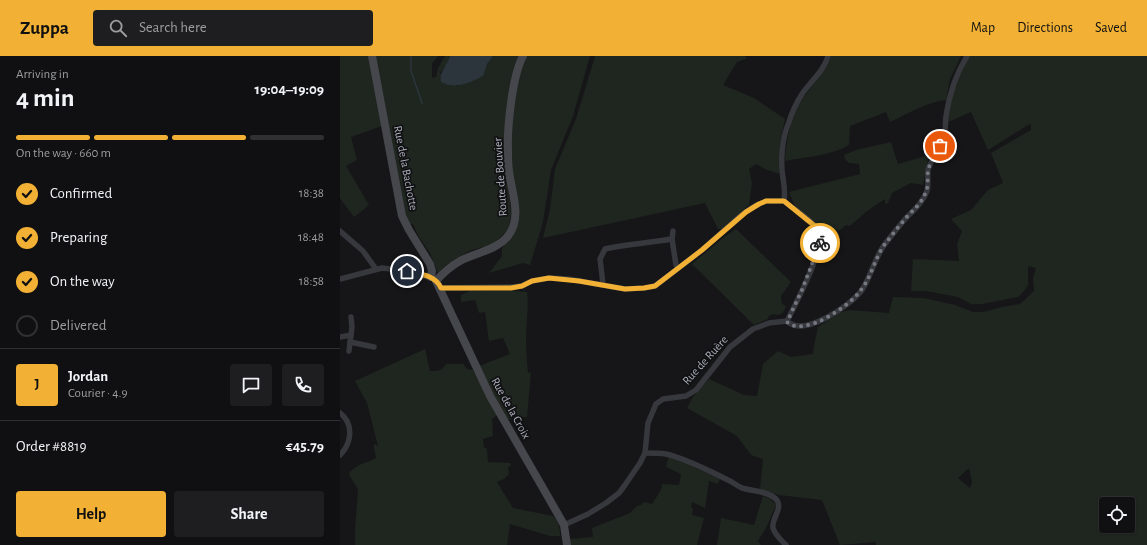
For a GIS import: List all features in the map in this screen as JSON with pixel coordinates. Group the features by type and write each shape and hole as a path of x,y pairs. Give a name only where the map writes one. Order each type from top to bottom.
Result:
{"street":[{"name":"Rue de la Bachotte","path":"372,56 402,216 408,230 430,264 433,279"},
{"name":"Route de Bouvier","path":"433,279 454,264 494,247 509,235 513,228 516,206 509,171 508,139 515,76 523,56"},
{"path":"784,201 785,194 782,170 784,140 788,122 802,94 822,69 828,56"},
{"name":"Rue de Ruère","path":"564,525 588,514 613,498 625,485 640,463 644,453 648,424 656,404 663,399 686,396 696,390 730,347 753,329 769,324 787,322 795,327 806,326 826,318 856,297 869,277 883,246 921,203 927,190 928,170 933,157 943,140 946,115 952,87 967,56"},
{"path":"441,288 511,288 522,286 532,281 549,278 603,284 625,289 655,286 665,280 740,216 753,207 766,201 784,201 816,227 821,238 818,251 787,322"},
{"path":"340,231 363,251 376,269"},
{"path":"673,231 672,238 676,265 678,268"},
{"path":"603,284 600,259 605,250 627,244 647,243 672,238"},
{"path":"340,279 376,269 395,269 433,279"},
{"name":"Rue de la Croix","path":"433,279 441,288 490,396 555,507 564,525 567,545"},
{"path":"349,351 352,328 351,316"},
{"path":"340,336 351,335"},
{"path":"350,342 374,347"},
{"path":"340,413 348,421 350,434 348,446 340,455"},
{"path":"644,453 668,455 707,470 731,481 739,487 775,498 778,503 778,508 773,526 777,535 786,545"}],"shaded area":[{"path":"340,56 369,56 382,126 351,137 357,160 346,166 369,205 354,217 340,198"},
{"path":"375,56 438,56 432,64 432,78 436,77 438,68 445,56 450,56 447,64 440,73 457,86 482,76 487,64 493,56 520,56 505,134 511,214 509,229 493,244 469,251 446,265 438,273 430,253 419,237 413,224 409,224 405,214"},
{"path":"450,56 493,56 487,64 483,76 462,85 452,85 441,82 442,72"},
{"path":"527,56 590,56 573,116 551,170 543,222 530,265 523,263 489,273 502,256 502,248 512,234 510,141 518,76"},
{"path":"595,56 745,56 746,59 737,62 723,85 754,98 785,119 780,143 779,174 756,164 749,169 752,183 749,205 722,229 718,229 705,203 543,238 550,209 555,169 576,119"},
{"path":"831,56 961,56 950,79 946,100 931,103 890,122 886,112 850,126 849,145 842,149 818,156 785,161 788,136 799,104 826,68"},
{"path":"969,56 1147,56 1147,545 876,545 876,542 840,545 822,500 779,495 760,489 763,459 751,455 737,436 687,408 693,397 709,379 744,395 757,396 763,364 778,351 791,357 813,354 818,327 841,312 850,310 889,313 893,297 924,298 955,305 973,312 983,312 1020,304 1034,291 1033,278 1036,268 1028,266 1028,285 1018,297 982,304 971,304 958,297 926,291 911,291 913,259 959,261 957,244 962,231 951,219 971,210 988,190 1003,183 991,153 1031,130 1031,124 988,150 971,112 948,122 948,113 958,80","holes":["969,468 972,482 970,488 958,478"]},
{"path":"891,142 898,164 929,155 923,185 911,183 892,193 888,203 885,204 885,199 867,211 850,226 846,225 840,230 822,231 795,206 789,192 860,174 859,164 849,163 845,159 844,155 856,150"},
{"path":"736,229 791,282 781,296 782,304 786,306 783,313 778,315 773,314 769,316 768,319 754,325 692,264"},
{"path":"470,291 527,292 526,352 528,373 531,372 527,417 506,420 479,366 510,354 503,338 489,341 485,312 479,313 475,300 461,302 461,295"},
{"path":"425,349 430,371 440,370 446,364 463,364 467,369 473,370 497,415 492,419 493,436 483,439 484,447 487,449 488,462 510,463 511,466 508,467 509,474 504,479 497,482 513,508 553,516 559,525 560,536 550,536 510,524 507,545 355,545 358,489 349,473 359,465 376,458 374,444 378,446 367,403 355,381"},
{"path":"669,456 720,479 718,484 709,481 705,508 692,502 692,515 704,518 697,545 571,545 570,539 593,537 592,528 630,513 644,502 652,504 661,490 662,484 679,485 681,474 666,467"},
{"path":"763,496 770,499 776,505 766,528 758,541 761,545 717,545 721,518 754,525"}],"waterway":[{"path":"411,56 411,71 422,103"}],"way so far":[{"path":"820,243 802,290 787,322 795,327 806,326 826,318 856,297 869,277 883,246 906,218 921,203 927,190 928,170 933,157 940,146"}],"route":[{"path":"407,271 431,277 436,280 441,288 456,289 511,288 522,286 532,281 549,278 568,279 625,289 655,286 665,280 702,250 740,216 753,207 770,200 784,201 816,227 821,238 820,243"}]}
